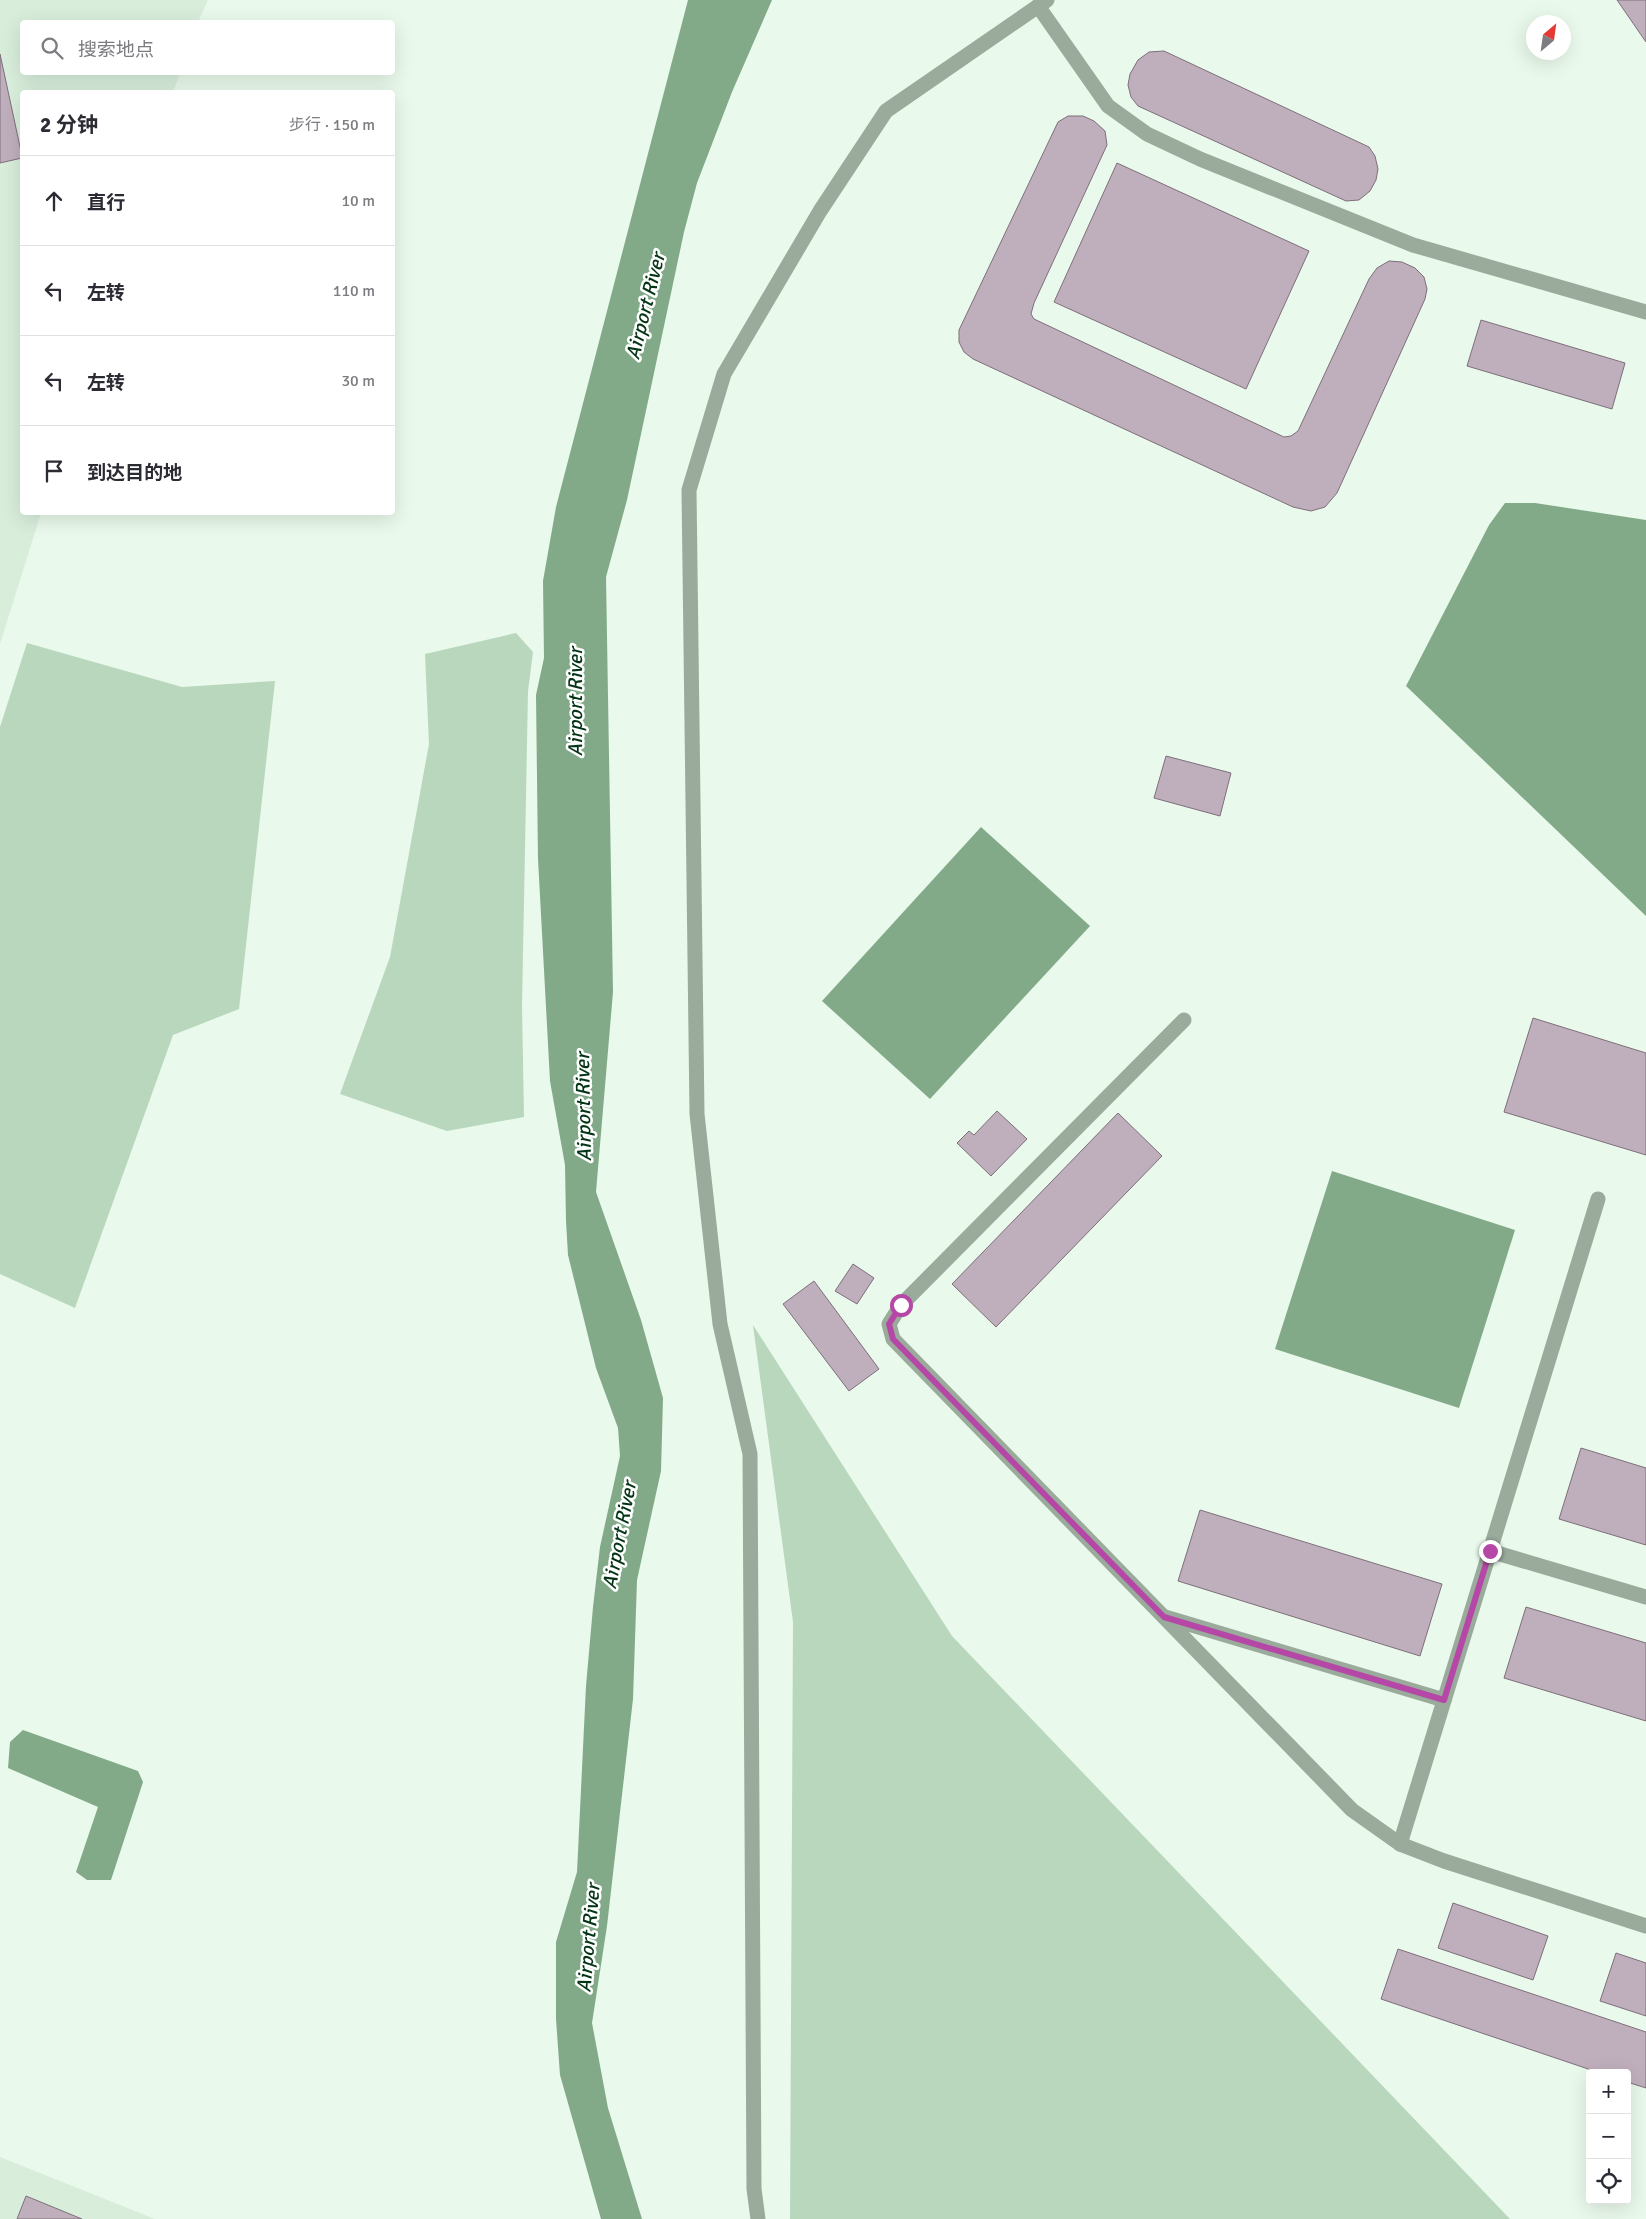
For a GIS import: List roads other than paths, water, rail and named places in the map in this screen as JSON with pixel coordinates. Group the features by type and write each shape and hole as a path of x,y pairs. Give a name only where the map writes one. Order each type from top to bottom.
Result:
{"lane":[{"path":"758,2219 754,2189 750,1454 720,1324 697,1114 689,490 724,374 820,211 886,111 1043,3 1108,106 1147,134 1200,159 1413,245 1646,312"},
{"path":"1184,1020 901,1305 889,1324 893,1339 1352,1810 1400,1844 1444,1861 1646,1926"},
{"path":"1400,1844 1598,1199"},
{"path":"1490,1551 1646,1597"},
{"path":"1164,1617 1444,1700"}],"water":[{"name":"Airport River","path":"688,0 772,0 732,92 697,183 684,232 627,500 606,577 613,992 596,1192 641,1320 663,1398 661,1471 637,1580 633,1699 607,1926 592,2023 608,2108 642,2219 601,2219 560,2075 556,2019 556,1942 577,1872 586,1686 593,1607 600,1547 620,1456 618,1428 596,1368 568,1255 565,1165 550,1081 538,859 536,695 544,658 543,581 556,507"},
{"path":"1505,503 1535,503 1646,520 1646,916 1406,686 1489,525"},
{"path":"981,827 1090,926 930,1099 822,1001"},
{"path":"1332,1171 1515,1230 1459,1408 1275,1349"},
{"path":"23,1730 138,1771 143,1782 111,1880 87,1880 76,1872 98,1807 8,1768 10,1742"}]}
